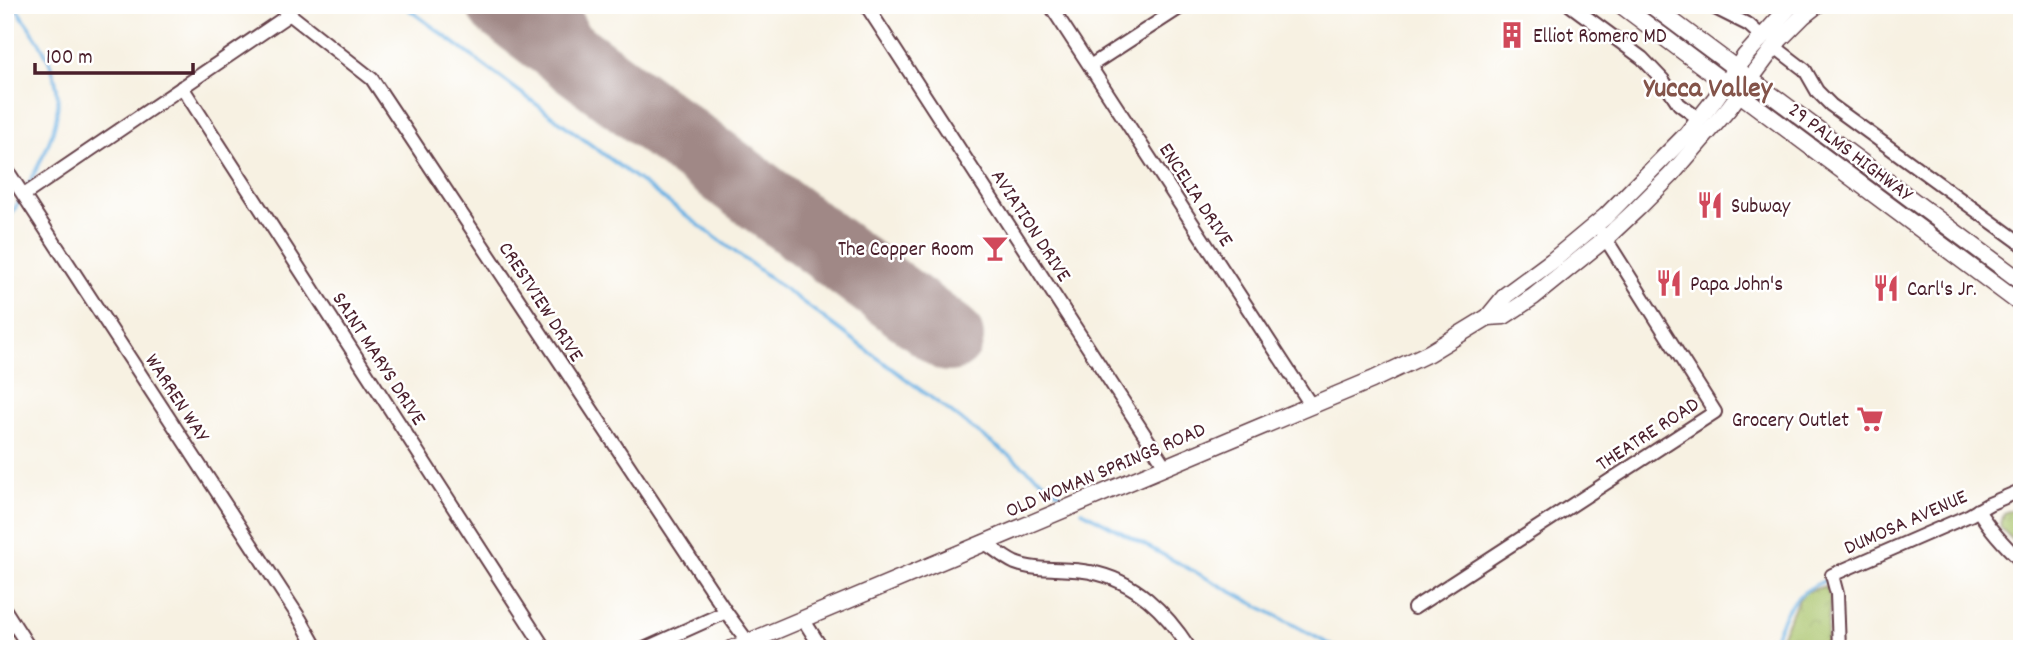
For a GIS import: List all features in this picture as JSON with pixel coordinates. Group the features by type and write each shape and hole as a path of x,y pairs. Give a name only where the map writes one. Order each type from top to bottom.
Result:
{"main road":[{"name":"29 PALMS HIGHWAY","path":"1621,5 2022,305"},
{"name":"29 PALMS HIGHWAY","path":"1651,5 2022,282"},
{"path":"1743,73 1761,36 1791,5"},
{"path":"1743,73 1775,47 1816,5"},
{"name":"OLD WOMAN SPRINGS ROAD","path":"732,649 1372,380 1430,353 1488,317 1506,295 1596,224 1733,88 1743,73"},
{"name":"OLD WOMAN SPRINGS ROAD","path":"1488,317 1504,316 1533,297 1606,239 1664,183 1728,109 1733,88"}],"street":[{"name":"CRESTVIEW DRIVE","path":"278,5 372,79 748,642"},
{"name":"AVIATION DRIVE","path":"866,5 1165,466"},
{"name":"ENCELIA DRIVE","path":"1050,5 1311,405"},
{"path":"1090,66 1184,5"},
{"path":"1570,5 1642,58 1679,104 1699,119"},
{"path":"1709,5 1749,25 1761,36"},
{"path":"24,195 290,14"},
{"path":"1775,47 1805,70 1817,91 1831,105 2022,244"},
{"name":"SAINT MARYS DRIVE","path":"183,88 545,649"},
{"name":"WARREN WAY","path":"5,167 317,649"},
{"name":"THEATRE ROAD","path":"1414,608 1715,412 1596,224"},
{"name":"DUMOSA AVENUE","path":"1839,649 1837,594 1832,575 2022,490"},
{"path":"1978,510 1995,535 2022,562"},
{"path":"984,542 1016,563 1091,572 1120,581 1138,591 1163,613 1190,649"},
{"path":"5,610 30,649"},
{"path":"644,649 726,612"},
{"path":"803,619 822,649"}],"green space":[{"path":"2022,505 2022,550 2000,527 2004,513"},
{"path":"1826,586 1830,599 1826,649 1775,649 1798,600 1805,592"}],"waterway":[{"path":"14,5 49,62 56,80 58,98 53,131 28,185"},
{"path":"403,5 1066,498"},
{"path":"5,226 19,201"},
{"path":"1082,511 1338,649"},
{"path":"1770,649 1789,607 1803,593 1826,580"}],"taxiway":[{"path":"561,5 573,27 575,39 566,52"}],"runway":[{"path":"502,5 949,337"}],"place":[{"name":"Elliot Romero MD","path":"1512,35"},
{"name":"Subway","path":"1710,205"},
{"name":"The Copper Room","path":"995,248"},
{"name":"Papa John's","path":"1669,283"},
{"name":"Carl's Jr.","path":"1886,288"},
{"name":"Grocery Outlet","path":"1870,419"}],"district":[{"name":"Yucca Valley","path":"1708,86"}]}
